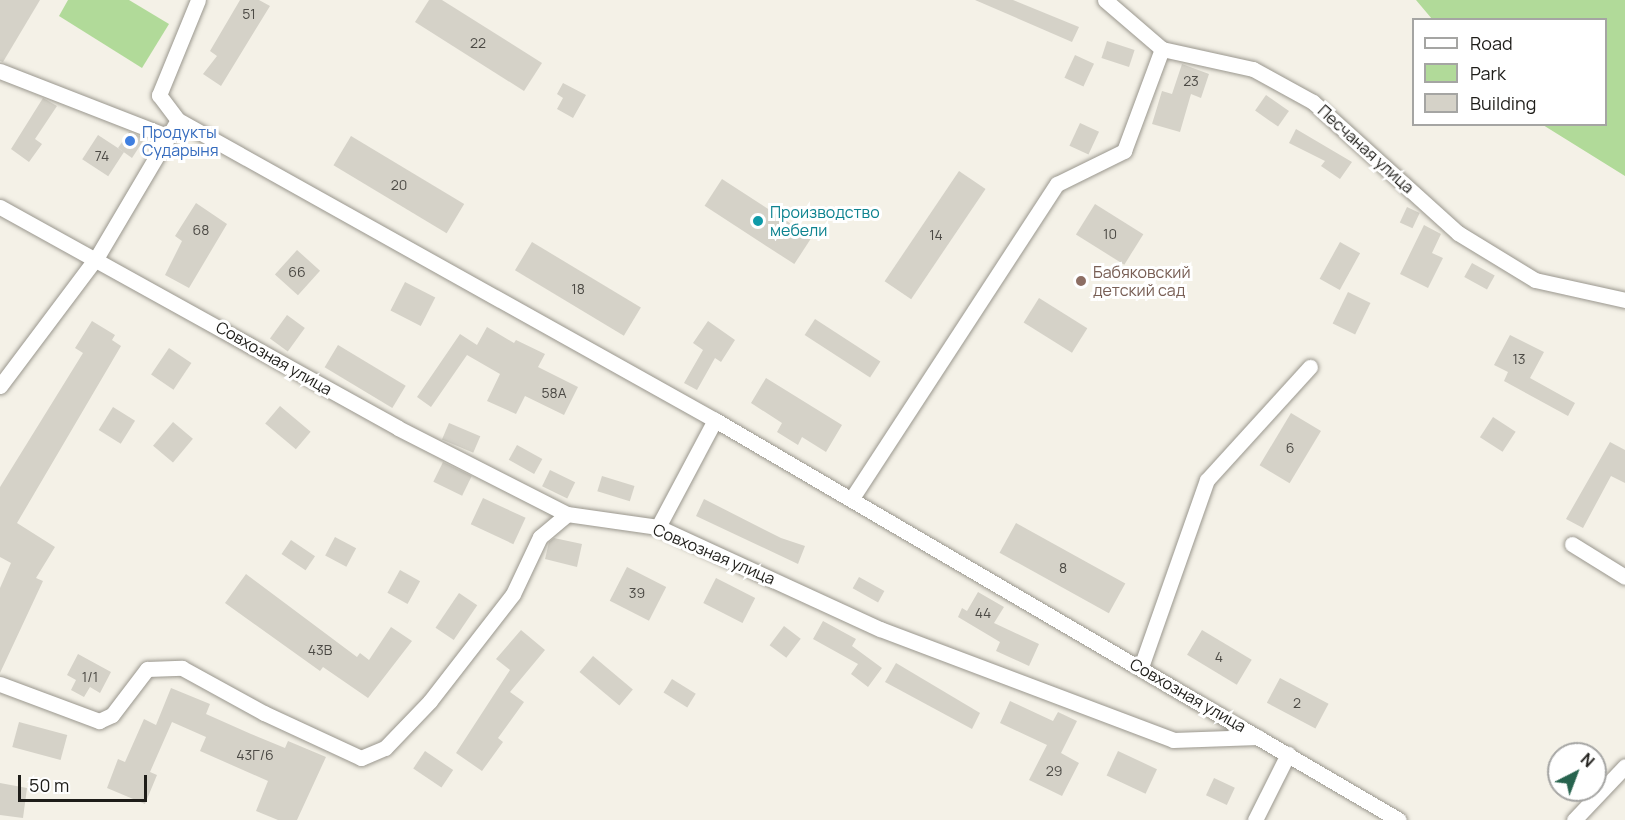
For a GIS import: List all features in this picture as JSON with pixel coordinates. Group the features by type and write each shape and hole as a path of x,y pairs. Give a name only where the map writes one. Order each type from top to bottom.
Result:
{"street":[{"path":"0,386 97,257 178,120 159,95 198,0"},
{"name":"Песчаная улица","path":"1105,0 1162,49 1253,69 1313,102 1458,233 1535,280 1625,300"},
{"path":"852,498 1057,184 1124,151 1162,49"},
{"path":"0,71 169,137"},
{"name":"Совхозная улица","path":"178,120 852,498 1399,820"},
{"name":"Совхозная улица","path":"0,207 97,257 398,428 567,514 658,527 880,629 1173,740 1259,736"},
{"path":"1141,667 1208,480 1310,367"},
{"path":"658,527 715,420"},
{"path":"0,684 99,721 112,715 147,669 182,668 264,713 361,758 385,748 430,700 513,594 540,537 567,514"},
{"path":"1572,544 1625,577"},
{"path":"1255,820 1288,754"},
{"path":"1574,820 1625,766"}],"green space":[{"path":"68,0 129,0 169,24 142,68 59,16"},
{"path":"1416,0 1625,0 1625,176 1545,126 1607,126 1607,18 1431,18"}],"building":[{"path":"0,0 40,0 3,62 0,61"},
{"path":"240,0 259,0 270,6 221,86 203,74 217,56 210,51"},
{"path":"429,0 442,0 542,63 524,91 415,22"},
{"path":"975,0 1013,0 1079,27 1072,42"},
{"path":"1107,41 1135,50 1129,67 1101,58"},
{"path":"1075,55 1094,64 1083,87 1064,78"},
{"path":"1182,64 1209,74 1201,98 1191,94 1180,132 1152,124 1162,91 1172,94"},
{"path":"563,83 586,95 573,118 557,109 563,98 557,94"},
{"path":"1266,95 1289,111 1278,127 1255,111"},
{"path":"43,98 57,106 35,139 42,144 29,162 11,149"},
{"path":"1080,123 1099,132 1088,155 1069,146"},
{"path":"1296,129 1352,162 1340,179 1321,166 1325,161 1289,143"},
{"path":"129,132 145,138 132,158 118,148"},
{"path":"98,135 124,152 108,176 82,159"},
{"path":"351,136 464,204 447,233 333,165"},
{"path":"959,171 986,189 911,299 885,281"},
{"name":"Производство мебели","path":"722,179 812,237 794,264 705,206"},
{"path":"196,203 227,224 189,288 165,275 182,241 175,236"},
{"path":"1095,204 1143,234 1124,265 1076,235"},
{"path":"1407,207 1420,213 1413,228 1400,222"},
{"path":"1424,225 1441,234 1432,253 1443,258 1428,288 1400,274"},
{"path":"532,242 641,307 624,336 515,270"},
{"path":"1340,242 1360,253 1340,290 1320,279"},
{"path":"297,250 320,271 298,295 275,275"},
{"path":"1472,263 1495,276 1487,290 1464,277"},
{"path":"405,282 435,297 421,326 390,311"},
{"path":"1348,292 1370,303 1355,334 1333,323"},
{"path":"1039,298 1087,328 1072,353 1024,323"},
{"path":"287,315 305,328 288,351 270,338"},
{"path":"815,319 880,361 870,377 805,335"},
{"path":"92,321 115,335 112,340 121,346 17,523 55,547 36,578 43,581 0,673 0,588 11,563 0,557 0,487 83,353 75,348"},
{"path":"708,321 735,340 721,362 715,358 697,390 684,383 703,350 693,343"},
{"path":"487,327 514,343 516,340 545,354 538,367 578,387 564,415 525,396 516,414 487,401 500,374 467,355 431,407 417,397 460,334 477,345"},
{"path":"1510,335 1544,352 1530,378 1575,403 1568,416 1504,381 1508,372 1494,365"},
{"path":"338,345 406,386 392,408 325,367"},
{"path":"169,348 191,363 173,390 151,375"},
{"path":"766,378 842,425 826,452 802,437 798,445 777,432 782,423 751,403"},
{"path":"280,406 311,432 296,449 265,424"},
{"path":"113,407 135,421 121,444 99,430"},
{"path":"1291,413 1321,431 1290,483 1260,465"},
{"path":"1493,417 1516,432 1503,452 1480,437"},
{"path":"173,422 193,439 173,462 153,446"},
{"path":"449,423 480,436 473,453 442,440"},
{"path":"1610,442 1625,450 1625,483 1611,476 1583,528 1566,519"},
{"path":"517,445 542,459 534,474 509,460"},
{"path":"443,462 472,476 462,496 433,482"},
{"path":"550,470 575,482 567,498 542,486"},
{"path":"602,476 635,486 630,501 597,491"},
{"path":"483,498 526,518 513,544 471,524"},
{"path":"704,499 781,538 805,546 798,564 696,516"},
{"path":"1016,523 1125,584 1109,613 1000,553"},
{"path":"335,537 356,548 346,567 325,556"},
{"path":"554,538 582,544 577,567 545,559 549,542"},
{"path":"291,540 315,556 306,570 281,554"},
{"path":"627,567 666,587 649,621 610,601"},
{"path":"400,570 420,581 408,604 387,593"},
{"path":"246,574 357,657 360,653 369,660 391,627 412,641 368,698 323,667 320,671 225,603"},
{"path":"859,577 884,591 878,602 853,588"},
{"path":"716,578 755,598 742,623 703,603"},
{"path":"978,592 1004,607 994,623 1039,644 1029,666 996,651 1000,642 958,617 962,608 967,611"},
{"path":"459,593 477,605 454,640 436,628"},
{"path":"823,621 856,639 852,646 882,668 868,687 851,674 858,664 813,639"},
{"path":"784,626 801,639 786,658 770,645"},
{"path":"521,630 545,650 510,692 524,702 498,738 503,742 482,771 456,753 510,670 496,659"},
{"path":"1202,630 1252,660 1237,685 1187,655"},
{"path":"78,654 111,672 100,693 90,687 84,697 71,690 76,680 67,675"},
{"path":"593,656 633,689 619,706 580,672"},
{"path":"896,663 980,713 972,729 885,682"},
{"path":"1280,678 1329,704 1315,729 1267,703"},
{"path":"672,679 696,694 687,707 664,693"},
{"path":"171,688 210,704 206,714 285,748 288,741 326,757 297,820 278,820 256,811 268,781 200,751 206,737 172,722 150,772 157,775 145,804 107,788 118,759 125,762 144,719 156,725"},
{"path":"1010,701 1053,721 1058,712 1077,721 1061,753 1079,763 1062,796 1029,780 1047,745 1000,723"},
{"path":"19,722 67,735 61,760 12,747"},
{"path":"425,751 453,770 441,787 413,768"},
{"path":"1118,751 1157,769 1146,794 1107,775"},
{"path":"1214,778 1235,788 1227,805 1206,795"},
{"path":"0,783 27,788 23,818 0,815"}],"place":[{"name":"Продукты Сударыня","path":"130,141"},
{"name":"Производство мебели","path":"758,221"},
{"name":"Бабяковский детский сад","path":"1081,281"}]}
